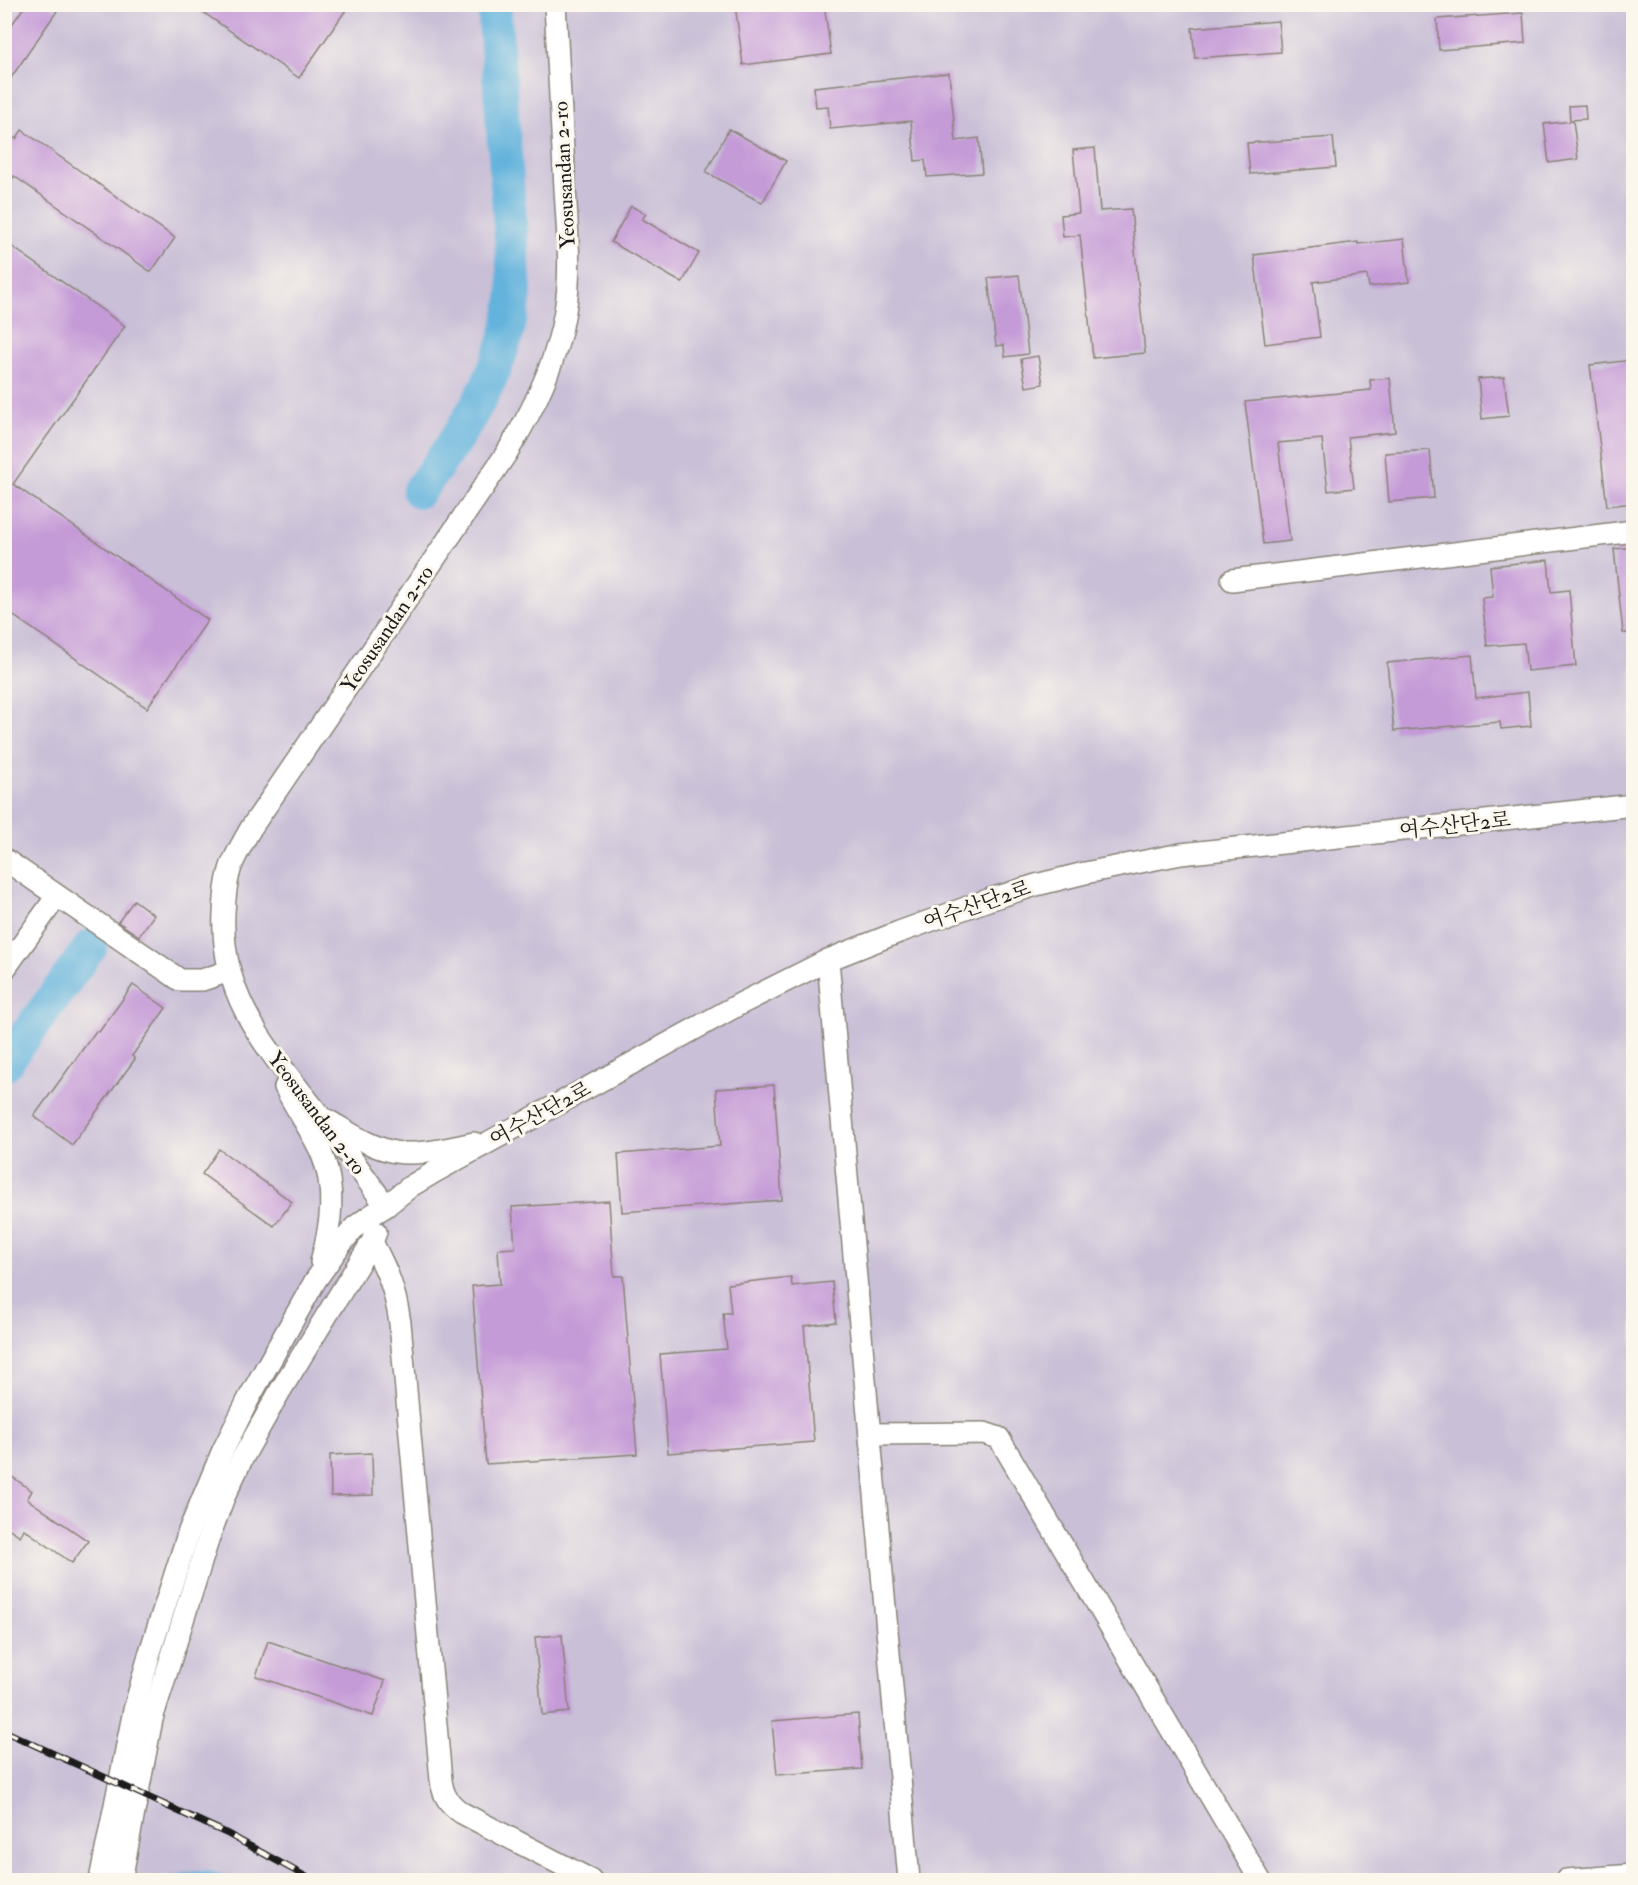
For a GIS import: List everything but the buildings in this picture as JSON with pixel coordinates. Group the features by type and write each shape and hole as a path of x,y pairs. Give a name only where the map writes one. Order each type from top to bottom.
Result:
{"street":[{"name":"Yeosusandan 2-ro","path":"386,1206 276,1060 236,993 229,971 223,927 226,886 241,846 258,818 522,429 558,344 566,308 568,252 555,4"},
{"path":"1232,580 1634,531"},
{"name":"여수산단2로","path":"315,1281 356,1227 411,1186 740,1004 828,960 899,932 1036,885 1181,854 1634,805"},
{"path":"4,860 180,980 202,980 229,971"},
{"path":"4,970 57,896"},
{"path":"828,960 909,1881"},
{"path":"100,1881 134,1710 189,1531 223,1450 249,1398 315,1281 327,1239 331,1219 330,1184 320,1151 284,1084 276,1060"},
{"path":"321,1117 360,1138 395,1152 434,1150 498,1137"},
{"path":"121,1881 152,1719 208,1537 232,1478 280,1391 372,1242 386,1206"},
{"path":"372,1242 387,1271 396,1296 400,1323 441,1780 446,1799 462,1813 591,1881"},
{"path":"870,1434 984,1433 999,1438 1260,1881"},
{"path":"1566,1881 1634,1875"}],"shaded area":[{"path":"5,5 1633,5 1633,1880 5,1880"}],"waterway":[{"path":"419,491 481,398 503,348 515,292 494,4"},
{"path":"4,1065 91,946"},
{"path":"168,1880 199,1874 230,1880"}],"railway":[{"path":"4,1731 226,1833 312,1880"}]}
